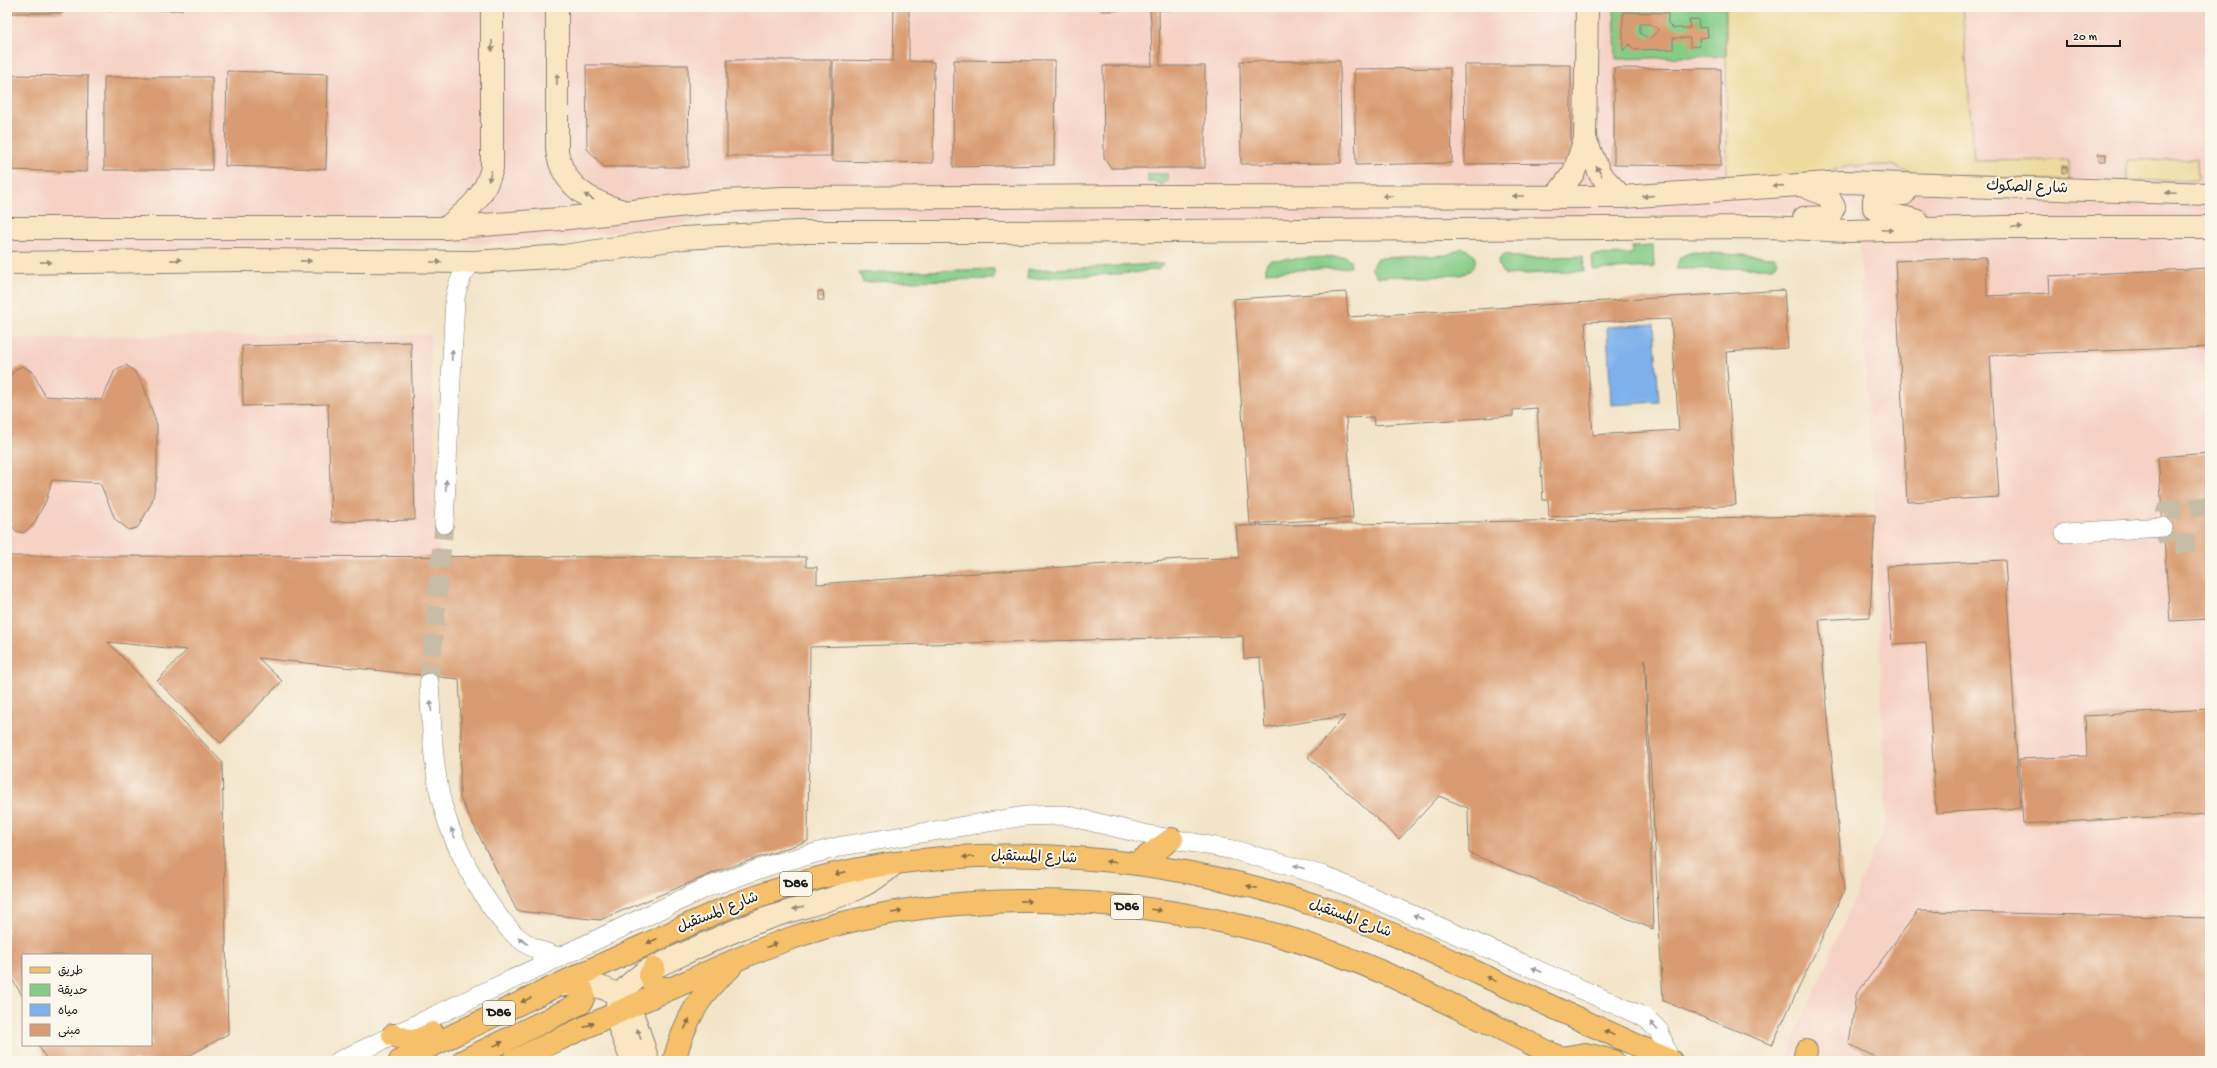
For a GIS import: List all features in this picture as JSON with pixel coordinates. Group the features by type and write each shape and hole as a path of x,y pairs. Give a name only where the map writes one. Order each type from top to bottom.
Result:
{"main road":[{"path":"1136,864 1172,839"},
{"name":"شارع المستقبل","path":"400,1061 565,985 730,906 812,879 896,863 1007,856 1136,864 1235,882 1332,910 1425,948 1670,1061"},
{"name":"D86","path":"513,1061 621,1005 671,988 790,938 836,925 928,907 1022,901 1125,906 1210,920 1298,942 1391,976 1564,1059"},
{"path":"674,1061 680,1039 691,1014 706,991 725,972 747,955"},
{"path":"654,968 650,975 653,983 660,988 671,988"},
{"path":"463,1061 581,1003 584,993 581,989 565,985"},
{"path":"393,1035 413,1042 453,1025 471,1027"},
{"path":"1564,1059 1585,1054 1613,1061"}],"street":[{"path":"446,228 475,204 486,187 492,168 492,7"},
{"path":"557,7 557,149 560,165 568,180 580,192 602,204 625,211"},
{"path":"1556,196 1574,172 1586,139 1587,7"},
{"path":"1586,139 1600,174 1622,197"},
{"name":"شارع الصكوك","path":"7,228 446,228 723,201 782,198 1622,197 1844,182 2210,194"},
{"path":"1768,227 1784,220 1825,218 1832,214 1834,206 1831,199 1802,185"},
{"path":"1929,229 1908,218 1880,213 1874,208 1874,200 1883,194 1992,194 2006,188"},
{"path":"7,263 238,260 474,262 564,256 683,238 798,232 1768,227 1848,230 2210,227"},
{"path":"444,524 455,298 462,276 467,267 474,262"},
{"path":"2065,533 2163,527"},
{"path":"429,683 438,780 443,807 453,834 478,885 501,919 516,936 535,949 558,957"},
{"path":"339,1061 558,957 721,882 808,854 876,839 1025,816 1051,814 1076,818 1116,829 1234,850 1324,876 1570,984 1651,1022 1659,1031 1670,1061"},
{"path":"632,1061 621,1005 636,978 708,942 761,920 853,892 876,879 896,863"},
{"path":"565,985 602,987 621,1005 648,1061"}],"shaded area":[{"path":"7,7 2210,7 2210,1061 1785,1061 1886,822 1875,515 1862,313 1860,210 1365,224 728,218 521,242 7,254"},
{"path":"199,335 430,335 440,568 7,577 7,339"}],"green space":[{"path":"1614,7 1726,7 1726,56 1616,59"},
{"path":"1148,174 1168,174 1168,180 1161,186 1158,182 1148,182"},
{"path":"1653,246 1654,267 1593,270 1592,255 1632,254 1632,247"},
{"path":"1462,248 1468,250 1475,257 1475,262 1471,269 1460,275 1377,277 1371,268 1377,258 1447,255"},
{"path":"1692,252 1774,257 1778,262 1773,268 1676,269 1680,257"},
{"path":"1504,254 1524,258 1583,256 1584,271 1506,275 1502,272 1498,264 1500,257"},
{"path":"1345,256 1350,260 1351,267 1266,272 1266,264 1271,260"},
{"path":"1163,264 1159,269 1133,273 1027,279 1028,270"},
{"path":"994,269 994,279 863,282 859,273"}],"sand":[{"path":"1726,7 1962,7 1974,161 2069,160 2069,181 1915,174 1892,165 1849,166 1818,174 1727,185"},
{"path":"2197,159 2198,180 2127,181 2127,160"}],"water":[{"path":"1654,324 1659,402 1611,405 1607,327"}],"building":[{"path":"7,7 63,7 63,13 7,13"},
{"path":"103,7 181,7 182,10 103,10"},
{"path":"894,7 909,7 909,61 934,62 933,163 832,161 833,60 893,61"},
{"path":"1097,7 1180,7 1177,10 1159,10 1160,66 1205,66 1205,168 1111,168 1104,158 1103,66 1152,66 1151,23 1150,10 1102,11"},
{"path":"1623,12 1668,13 1668,23 1673,28 1690,28 1689,20 1698,19 1699,28 1707,27 1708,37 1699,38 1700,46 1690,47 1690,38 1673,38 1673,49 1635,50 1629,44 1623,51","holes":["1640,24 1651,24 1659,30 1649,39 1640,33"]},
{"path":"727,60 831,60 831,156 727,156"},
{"path":"954,60 1055,61 1054,165 953,167"},
{"path":"1240,61 1340,61 1341,163 1241,164"},
{"path":"586,65 688,65 689,167 604,167 587,149"},
{"path":"1464,65 1571,65 1571,163 1465,164"},
{"path":"1450,68 1452,163 1356,165 1354,69"},
{"path":"1614,68 1721,69 1721,166 1614,165"},
{"path":"227,71 328,74 326,169 225,166"},
{"path":"7,75 88,76 87,172 7,170"},
{"path":"104,77 212,77 212,170 104,170"},
{"path":"2098,154 2106,154 2106,161 2099,161"},
{"path":"2067,166 2067,173 2062,173 2062,167"},
{"path":"1986,257 1987,296 2050,293 2049,276 2210,268 2210,347 1990,355 1999,497 1907,502 1895,261"},
{"path":"1784,290 1788,348 1726,352 1736,505 1549,517 1548,500 1543,500 1537,408 1513,410 1513,416 1374,425 1373,417 1346,418 1353,518 1250,524 1234,299 1346,292 1348,317","holes":["1671,319 1679,430 1593,435 1585,322"]},
{"path":"818,291 823,291 824,300 818,300"},
{"path":"411,342 415,520 331,522 328,404 243,406 242,346"},
{"path":"126,365 134,371 143,384 157,425 157,477 152,502 141,522 137,528 129,530 115,519 100,483 52,480 46,501 33,525 23,533 16,531 7,518 7,383 11,375 16,369 23,366 33,373 45,396 102,400 115,370"},
{"path":"2210,453 2210,619 2170,621 2158,457"},
{"path":"1875,515 1870,617 1819,620 1844,891 1772,1045 1663,1001 1645,660 1653,929 1469,853 1468,808 1439,796 1399,839 1308,757 1345,716 1265,728 1260,658 1244,659 1243,636 810,647 808,841 718,871 600,920 517,911 460,798 461,717 459,679 258,658 282,681 221,743 157,681 187,650 108,642 222,762 228,1034 180,1061 48,1061 39,1046 152,1046 152,954 22,954 22,995 7,971 7,556 806,557 806,567 817,567 817,584 1180,559 1239,558 1236,526"},
{"path":"2005,560 2020,808 1936,813 1926,642 1892,644 1887,566"},
{"path":"2210,709 2210,814 2023,824 2019,759 2087,756 2085,716"},
{"path":"1918,911 2210,918 2210,1061 1883,1061 1849,1044 1856,995"}],"tunnel":[{"path":"2210,506 2166,510 2163,527 2169,545 2210,542"},
{"path":"429,683 444,524"}]}
